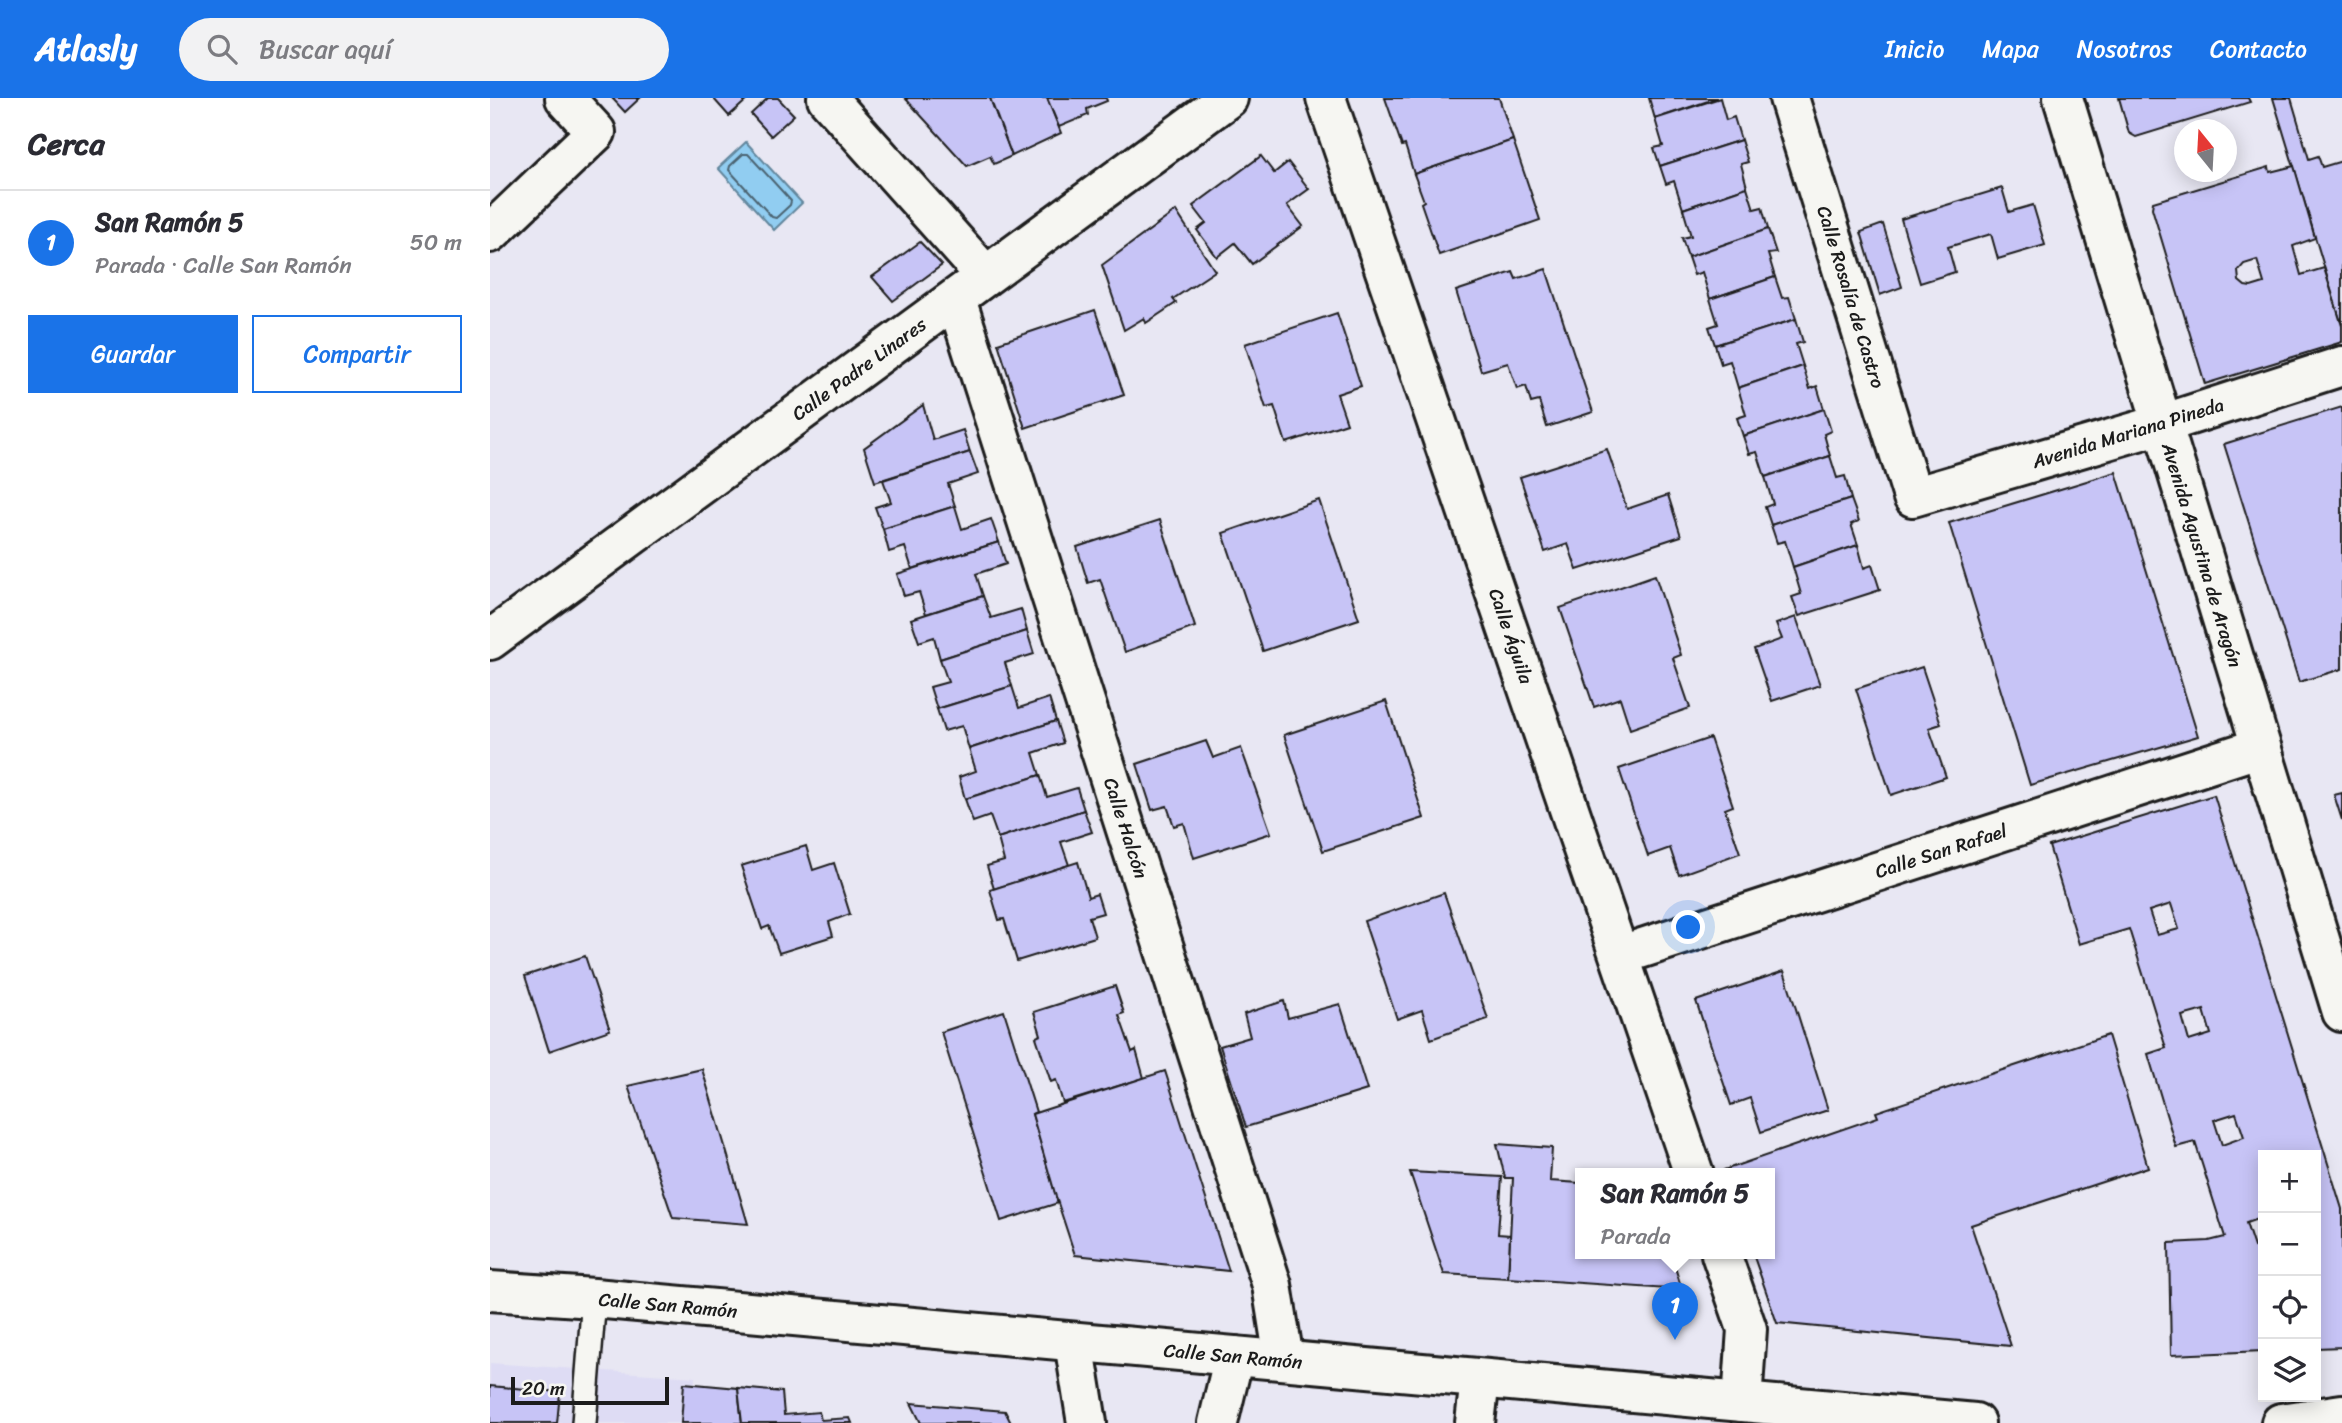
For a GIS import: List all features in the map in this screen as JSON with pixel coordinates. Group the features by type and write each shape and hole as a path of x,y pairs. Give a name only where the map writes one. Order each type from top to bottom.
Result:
{"street":[{"path":"490,233 596,132 565,98"},
{"path":"827,98 971,287"},
{"name":"Calle Padre Linares","path":"490,640 1228,98"},
{"name":"Calle Águila","path":"1326,98 1693,1168"},
{"name":"Calle Rosalía de Castro","path":"1789,98 1913,497"},
{"name":"Avenida Agustina de Aragón","path":"2063,98 2261,747 2334,956 2342,1012"},
{"name":"Calle Halcón","path":"971,287 1272,1285 1284,1360"},
{"name":"Avenida Mariana Pineda","path":"1913,497 2162,424 2342,366"},
{"name":"Calle San Rafael","path":"1621,955 2261,747"},
{"path":"1723,1259 1746,1329 1742,1402"},
{"name":"Calle San Ramón","path":"490,1290 1284,1360 1926,1421 1975,1423"},
{"path":"1074,1342 1087,1423"},
{"path":"1218,1423 1234,1356"},
{"path":"1475,1423 1480,1379"},
{"path":"2281,1423 2342,1415"}],"lane":[{"path":"584,1423 594,1298"}],"shaded area":[{"path":"490,1363 695,1377 692,1423 490,1423"}],"water":[{"path":"746,142 802,203 774,230 718,168"}],"building":[{"path":"612,98 640,98 625,112"},
{"path":"713,98 749,98 729,116"},
{"path":"768,98 778,98 794,115 771,136 751,114"},
{"path":"905,98 990,98 1012,156 994,164 990,156 967,166"},
{"path":"990,98 1047,98 1061,133 1012,156"},
{"path":"1047,98 1106,98 1107,101 1087,109 1088,115 1059,127"},
{"path":"1385,98 1499,98 1513,140 1414,174"},
{"path":"1649,98 1717,98 1655,119"},
{"path":"1720,98 1726,120 1734,117 1741,140 1660,166 1654,148 1663,146 1655,119"},
{"path":"2119,98 2248,98 2250,102 2195,119 2174,119 2174,125 2136,137 2129,133"},
{"path":"2273,98 2291,98 2309,159 2318,156 2322,167 2342,161 2342,326"},
{"path":"1513,140 1540,220 1439,255 1414,174"},
{"path":"1741,140 1748,162 1741,164 1747,187 1683,209 1674,181 1666,184 1660,166"},
{"path":"1261,156 1274,173 1288,162 1309,189 1287,205 1303,226 1252,264 1235,243 1217,257 1197,230 1206,223 1193,206"},
{"path":"2294,166 2315,238 2293,246 2301,275 2324,268 2342,326 2342,342 2205,384 2152,208 2153,202 2219,182 2237,182 2237,177 2269,167 2270,172","holes":["2257,260 2264,283 2251,287 2239,281 2238,271 2244,264"]},
{"path":"1747,187 1754,209 1762,207 1768,229 1688,257 1682,238 1691,236 1683,209"},
{"path":"2002,188 2009,212 2033,205 2045,245 1998,259 1991,234 1948,247 1955,272 1920,283 1901,219"},
{"path":"1176,211 1215,271 1173,299 1176,303 1146,323 1144,318 1124,330 1102,265"},
{"path":"1883,224 1902,287 1880,295 1861,232"},
{"path":"1768,229 1776,253 1768,254 1775,277 1710,299 1702,272 1694,275 1688,257"},
{"path":"920,242 942,265 893,301 872,277"},
{"path":"1546,269 1593,412 1547,427 1539,401 1531,403 1526,386 1517,389 1508,363 1481,371 1456,291 1513,272 1516,279"},
{"path":"1775,277 1782,298 1789,297 1796,319 1715,345 1709,327 1718,324 1710,299"},
{"path":"1095,310 1124,395 1025,428 998,343"},
{"path":"1337,313 1361,386 1337,394 1347,423 1286,443 1274,406 1266,408 1245,344"},
{"path":"1796,319 1803,342 1796,344 1803,366 1738,388 1730,361 1721,364 1715,345"},
{"path":"1803,366 1810,389 1817,386 1824,409 1743,436 1737,418 1746,415 1738,388"},
{"path":"923,405 933,440 963,430 970,452 875,482 864,448"},
{"path":"2342,407 2342,669 2299,682 2224,444"},
{"path":"1824,409 1831,431 1824,434 1830,456 1765,477 1757,452 1749,454 1743,436"},
{"path":"1607,449 1627,509 1668,495 1681,536 1577,570 1568,544 1545,552 1520,477"},
{"path":"970,452 978,474 948,484 955,506 883,529 875,507 891,502 883,480"},
{"path":"1830,456 1837,478 1845,476 1851,499 1771,525 1765,507 1773,504 1765,477"},
{"path":"2116,472 2198,736 2030,785 1949,523"},
{"path":"1851,499 1859,521 1851,524 1858,545 1793,567 1785,541 1777,543 1771,525"},
{"path":"1319,500 1359,619 1263,651 1223,533"},
{"path":"955,506 962,529 991,519 999,542 912,569 905,547 889,552 883,529"},
{"path":"1160,520 1195,627 1125,652 1100,579 1088,583 1077,547"},
{"path":"999,542 1006,564 976,574 983,596 926,614 919,592 904,596 897,574"},
{"path":"1858,545 1864,568 1872,565 1880,590 1799,616 1792,597 1801,594 1793,567"},
{"path":"1655,575 1681,655 1673,658 1690,708 1630,729 1620,698 1594,707 1560,608"},
{"path":"983,596 991,618 1021,609 1027,631 940,659 934,637 919,642 911,619"},
{"path":"1796,617 1820,685 1772,701 1754,649 1782,639 1776,624"},
{"path":"1027,631 1034,654 1005,663 1012,686 937,709 930,687 948,682 940,659"},
{"path":"1922,667 1941,724 1929,728 1946,777 1891,795 1856,689"},
{"path":"1012,686 1019,708 1049,698 1056,721 969,749 962,726 944,731 937,709"},
{"path":"1386,701 1424,818 1323,851 1284,735"},
{"path":"1056,721 1063,743 1033,753 1040,775 965,799 959,777 976,771 969,749"},
{"path":"1710,738 1733,806 1725,809 1740,853 1679,875 1670,848 1648,856 1619,769"},
{"path":"1206,741 1213,758 1241,748 1271,833 1194,858 1184,823 1174,826 1167,806 1152,810 1137,764"},
{"path":"1040,775 1047,797 1077,788 1084,810 998,838 990,816 973,822 965,799"},
{"path":"2342,793 2342,820 2334,795"},
{"path":"2214,795 2342,1209 2342,1347 2321,1348 2321,1150 2258,1150 2258,1219 2246,1223 2254,1247 2258,1246 2258,1351 2171,1355 2169,1243 2209,1241 2225,1237 2195,1142 2176,1147 2148,1054 2166,1048 2129,929 2079,944 2049,846","holes":["2171,904 2179,929 2157,935 2149,911","2204,1010 2211,1034 2189,1041 2182,1016","2236,1113 2244,1137 2222,1145 2214,1120"]},
{"path":"1084,810 1092,832 1061,842 1069,865 994,889 987,866 1004,861 998,838"},
{"path":"806,846 813,870 834,863 850,914 829,922 833,936 779,953 769,926 762,929 741,866"},
{"path":"1078,862 1088,897 1097,894 1103,913 1089,917 1095,937 1017,961 1004,919 999,920 990,890"},
{"path":"1444,893 1488,1019 1431,1039 1422,1010 1397,1019 1364,921"},
{"path":"585,956 610,1030 549,1051 525,976"},
{"path":"1784,971 1828,1110 1761,1132 1750,1098 1731,1105 1696,1001"},
{"path":"1115,986 1124,1013 1119,1015 1132,1052 1136,1050 1144,1078 1063,1103 1056,1080 1051,1082 1036,1037 1041,1035 1034,1012"},
{"path":"1284,1001 1288,1018 1340,1004 1367,1090 1246,1127 1220,1046 1250,1037 1244,1014"},
{"path":"1004,1011 1036,1112 1032,1114 1058,1203 1001,1221 941,1032"},
{"path":"2108,1035 2148,1167 1971,1225 2011,1346 1777,1323 1755,1259 1775,1259 1775,1168 1730,1168 1878,1117 1876,1112"},
{"path":"702,1069 748,1224 673,1218 628,1086"},
{"path":"1165,1071 1229,1271 1075,1255 1056,1197 1032,1114"},
{"path":"1497,1144 1552,1148 1550,1181 1575,1183 1575,1259 1673,1259 1682,1290 1508,1278 1513,1178 1505,1178"},
{"path":"1410,1172 1502,1177 1498,1234 1510,1235 1508,1278 1444,1274"},
{"path":"684,1383 738,1388 742,1423 681,1423"},
{"path":"490,1386 560,1392 557,1423 490,1423"},
{"path":"738,1388 782,1392 784,1415 819,1412 821,1420 850,1418 852,1423 742,1423"},
{"path":"911,1403 1005,1411 1011,1423 921,1423"}],"place":[{"name":"San Ramón 5","path":"1675,1340"}]}
